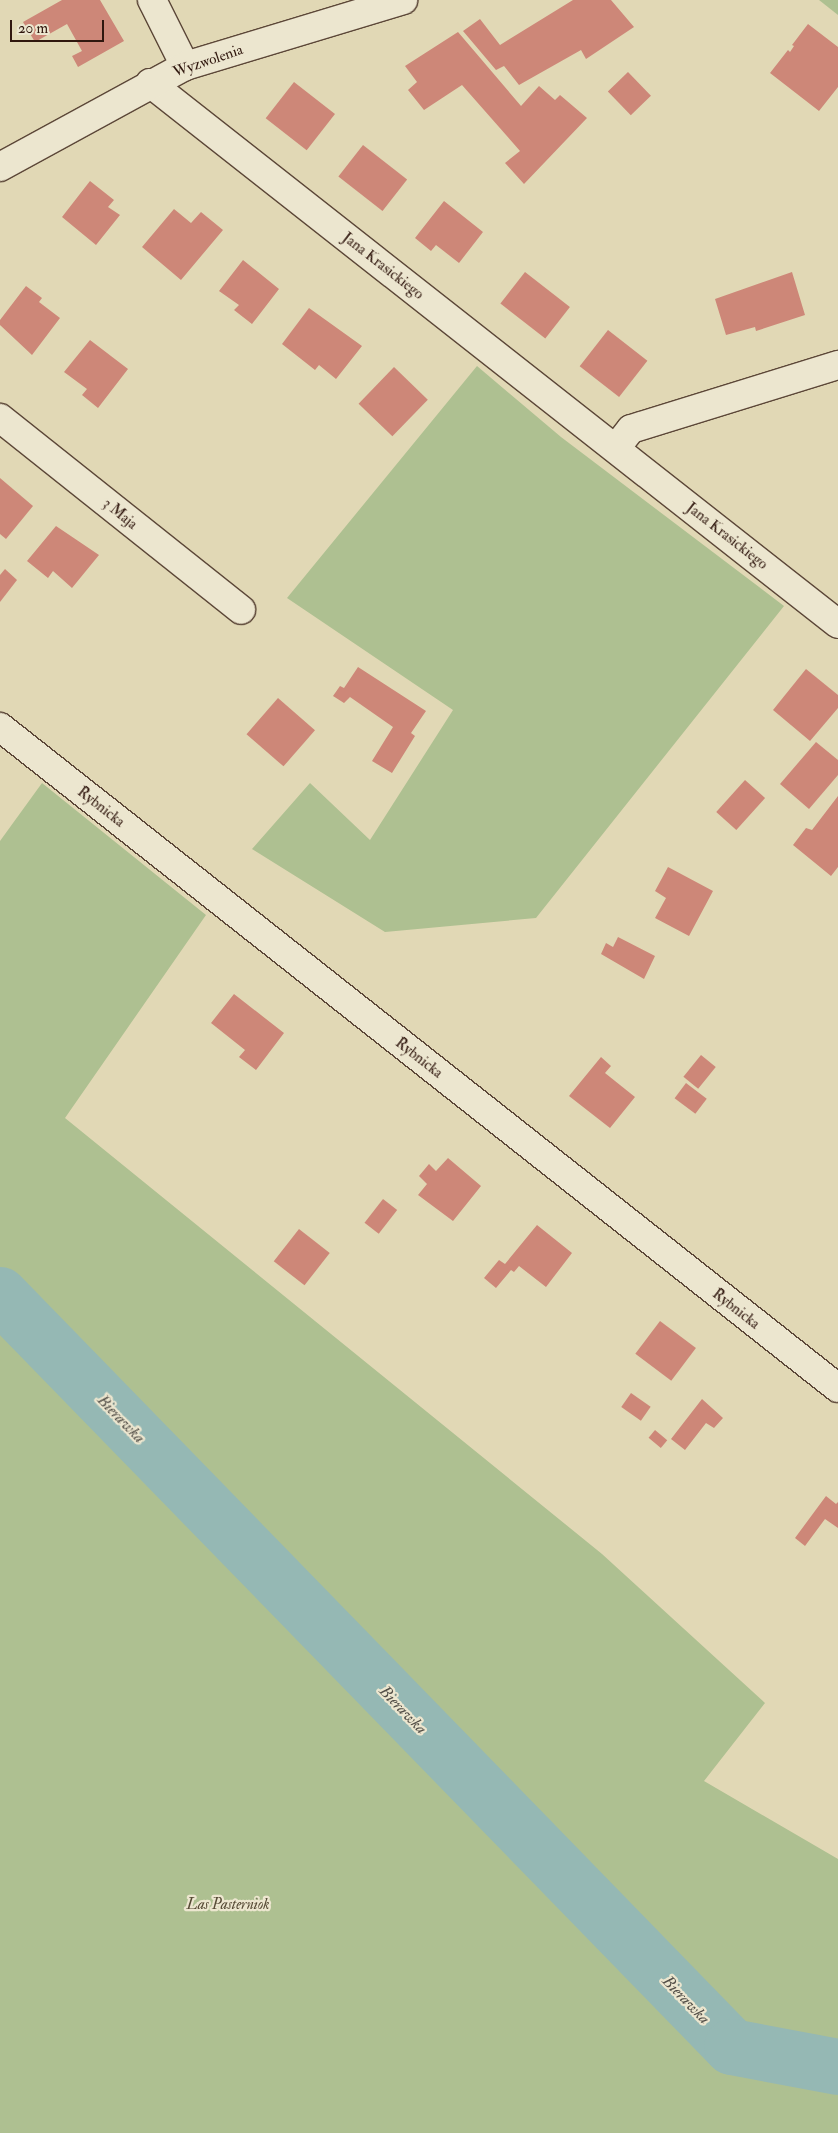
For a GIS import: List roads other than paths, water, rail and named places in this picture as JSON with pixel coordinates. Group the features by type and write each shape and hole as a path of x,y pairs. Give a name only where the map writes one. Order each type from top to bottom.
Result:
{"street":[{"path":"152,0 185,66"},
{"name":"Wyzwolenia","path":"0,167 150,83 185,66 403,0"},
{"name":"Jana Krasickiego","path":"150,83 838,624"},
{"path":"616,448 631,429 838,366"},
{"name":"3 Maja","path":"0,418 241,610"},
{"name":"Rybnicka","path":"0,727 838,1388"}],"waterway":[{"name":"Bierawka","path":"0,1295 732,2047 838,2067"}],"park label":[{"name":"Las Pasterniok","path":"228,1905"}]}
